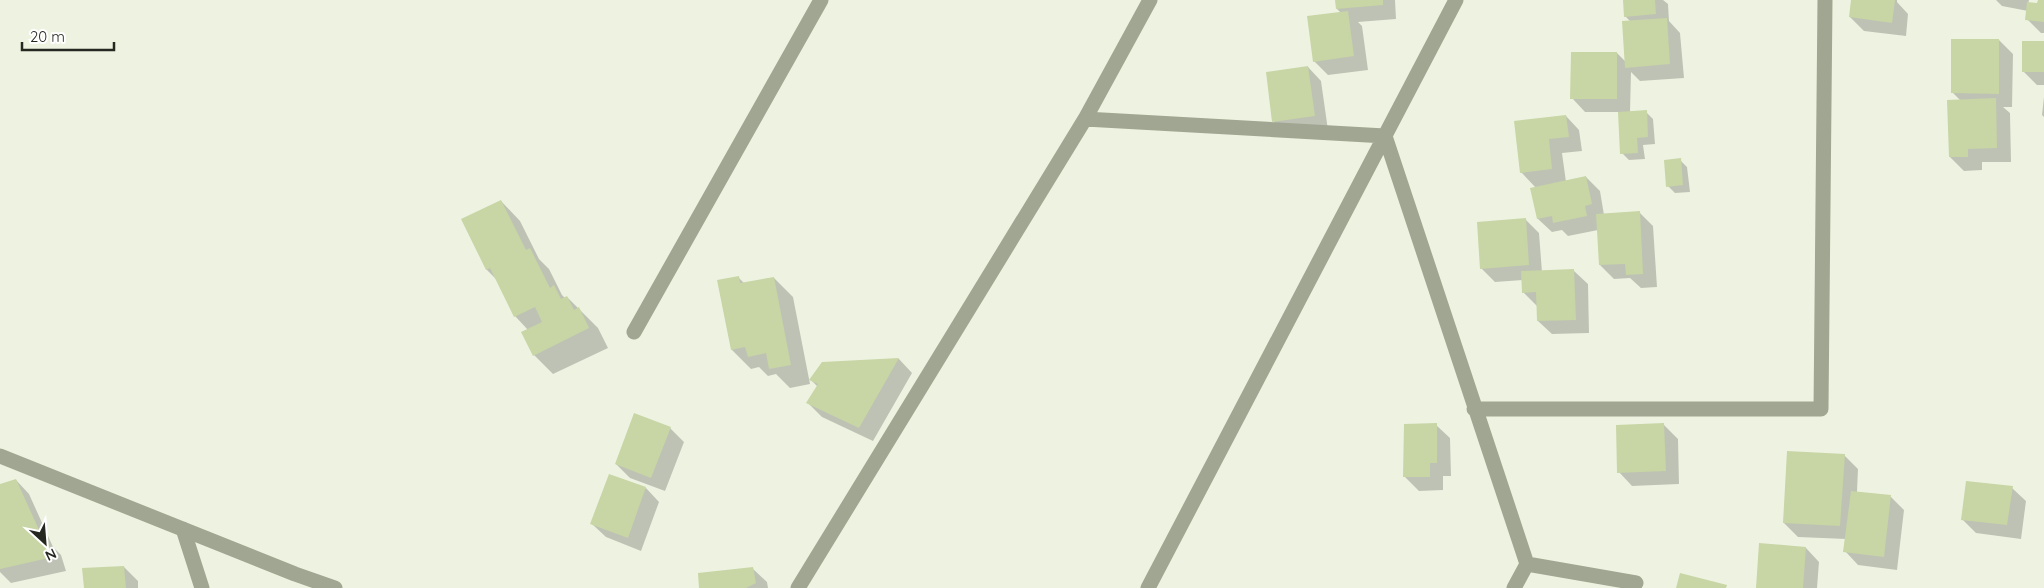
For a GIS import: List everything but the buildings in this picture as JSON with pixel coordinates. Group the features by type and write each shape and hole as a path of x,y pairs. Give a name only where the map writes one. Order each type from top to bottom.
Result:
{"street":[{"path":"634,332 821,0"},
{"path":"798,588 1085,119 1150,0"},
{"path":"1148,588 1456,0"},
{"path":"1474,409 1821,409 1825,0"},
{"path":"1085,119 1385,136"},
{"path":"1385,136 1527,564 1514,588"},
{"path":"0,456 295,574 335,588"},
{"path":"183,529 202,588"},
{"path":"1527,564 1636,583"}]}
